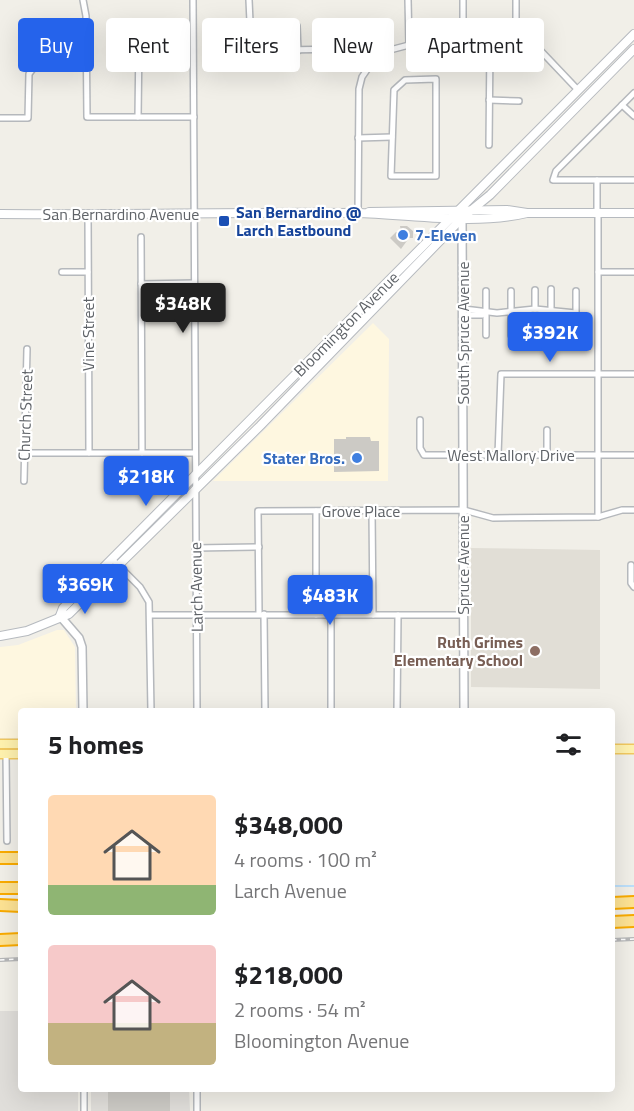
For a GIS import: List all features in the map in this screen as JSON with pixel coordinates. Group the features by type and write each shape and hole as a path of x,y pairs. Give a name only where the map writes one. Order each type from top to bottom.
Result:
{"highway":[{"path":"0,858 18,858"},
{"path":"0,888 18,888"},
{"path":"615,903 634,902"},
{"path":"0,906 18,906"},
{"path":"615,922 634,921"},
{"path":"0,940 18,939"}],"main road":[{"name":"Bloomington Avenue","path":"115,563 195,489 293,391 578,90 634,34"},
{"path":"473,210 634,49"},
{"path":"490,195 490,204 495,210"},
{"path":"358,213 384,210 510,217 527,213"},
{"path":"462,214 473,210 527,213 634,213"},
{"path":"358,213 430,218 452,217"},
{"name":"San Bernardino Avenue","path":"0,214 358,213"},
{"name":"Bloomington Avenue","path":"0,636 27,631 69,614 195,475 452,217 462,214"},
{"path":"430,218 436,226 436,234"},
{"path":"346,336 363,313 362,308"},
{"path":"286,384 293,391"},
{"path":"0,744 18,744"},
{"path":"615,749 634,749"}],"street":[{"path":"83,0 84,18"},
{"name":"Larch Avenue","path":"193,0 196,708"},
{"path":"249,0 250,18"},
{"path":"408,0 408,18"},
{"path":"463,0 463,18"},
{"path":"516,0 516,18"},
{"path":"544,54 578,90"},
{"path":"0,118 28,118 30,72"},
{"path":"87,72 87,117 194,117"},
{"path":"138,117 139,72"},
{"path":"358,213 359,87 366,72"},
{"path":"489,145 490,72"},
{"path":"436,79 436,176 391,176 392,137 394,90 405,80 436,79"},
{"path":"634,93 556,171 553,180 634,180"},
{"path":"489,100 519,101"},
{"path":"622,105 634,117"},
{"path":"358,138 392,137"},
{"path":"597,180 598,517"},
{"name":"Vine Street","path":"88,214 89,453"},
{"name":"South Spruce Avenue","path":"462,214 464,456"},
{"path":"141,237 142,453"},
{"path":"62,272 88,272"},
{"path":"598,272 634,272"},
{"path":"141,284 194,283"},
{"path":"551,289 551,312"},
{"path":"535,290 535,309"},
{"path":"486,291 486,335"},
{"path":"511,291 511,335"},
{"path":"576,291 576,331"},
{"path":"464,312 482,309 486,312 535,309 576,313"},
{"name":"Church Street","path":"24,481 27,349"},
{"path":"498,454 501,374 634,374"},
{"name":"West Mallory Drive","path":"420,420 420,448 424,455 634,455"},
{"path":"547,430 548,455"},
{"path":"24,453 195,453"},
{"name":"Spruce Avenue","path":"464,456 464,708"},
{"name":"Grove Place","path":"259,547 258,511 464,510 493,518 598,517 622,510 634,510"},
{"path":"316,511 316,615"},
{"path":"372,511 373,615"},
{"path":"195,548 259,547 265,708"},
{"path":"115,563 144,592 149,602 151,708"},
{"path":"631,565 633,586"},
{"path":"150,615 463,615"},
{"path":"331,615 331,708"},
{"path":"397,708 398,615"},
{"path":"60,616 79,638 82,647 83,708"},
{"path":"3,754 7,841"},
{"path":"84,1092 84,1111"},
{"path":"197,1092 197,1111"}],"shaded area":[{"path":"373,323 389,339 388,481 213,481"},
{"name":"Ruth Grimes Elementary School","path":"471,548 600,550 600,689 471,687"},
{"path":"57,630 64,630 75,647 76,708 18,708 18,738 0,738 0,647 18,645"},
{"path":"0,1011 18,1011 18,1092 78,1092 78,1111 0,1111"},
{"path":"91,1092 189,1092 190,1111 91,1111"}],"building":[{"name":"7-Eleven","path":"400,226 407,226 413,231 413,238 409,238 401,249 390,238 396,232 401,232"},
{"name":"Stater Bros.","path":"346,437 370,437 371,441 379,441 379,471 334,472 334,439 346,439"},
{"path":"108,1092 170,1092 170,1111 108,1111"}],"waterway":[{"path":"615,886 634,886"}],"railway":[{"path":"615,940 634,939"},
{"path":"0,960 18,959"}],"place":[{"name":"San Bernardino @ Larch Eastbound","path":"224,221"},
{"name":"7-Eleven","path":"403,235"},
{"name":"Stater Bros.","path":"357,458"},
{"name":"Ruth Grimes Elementary School","path":"535,651"}]}
